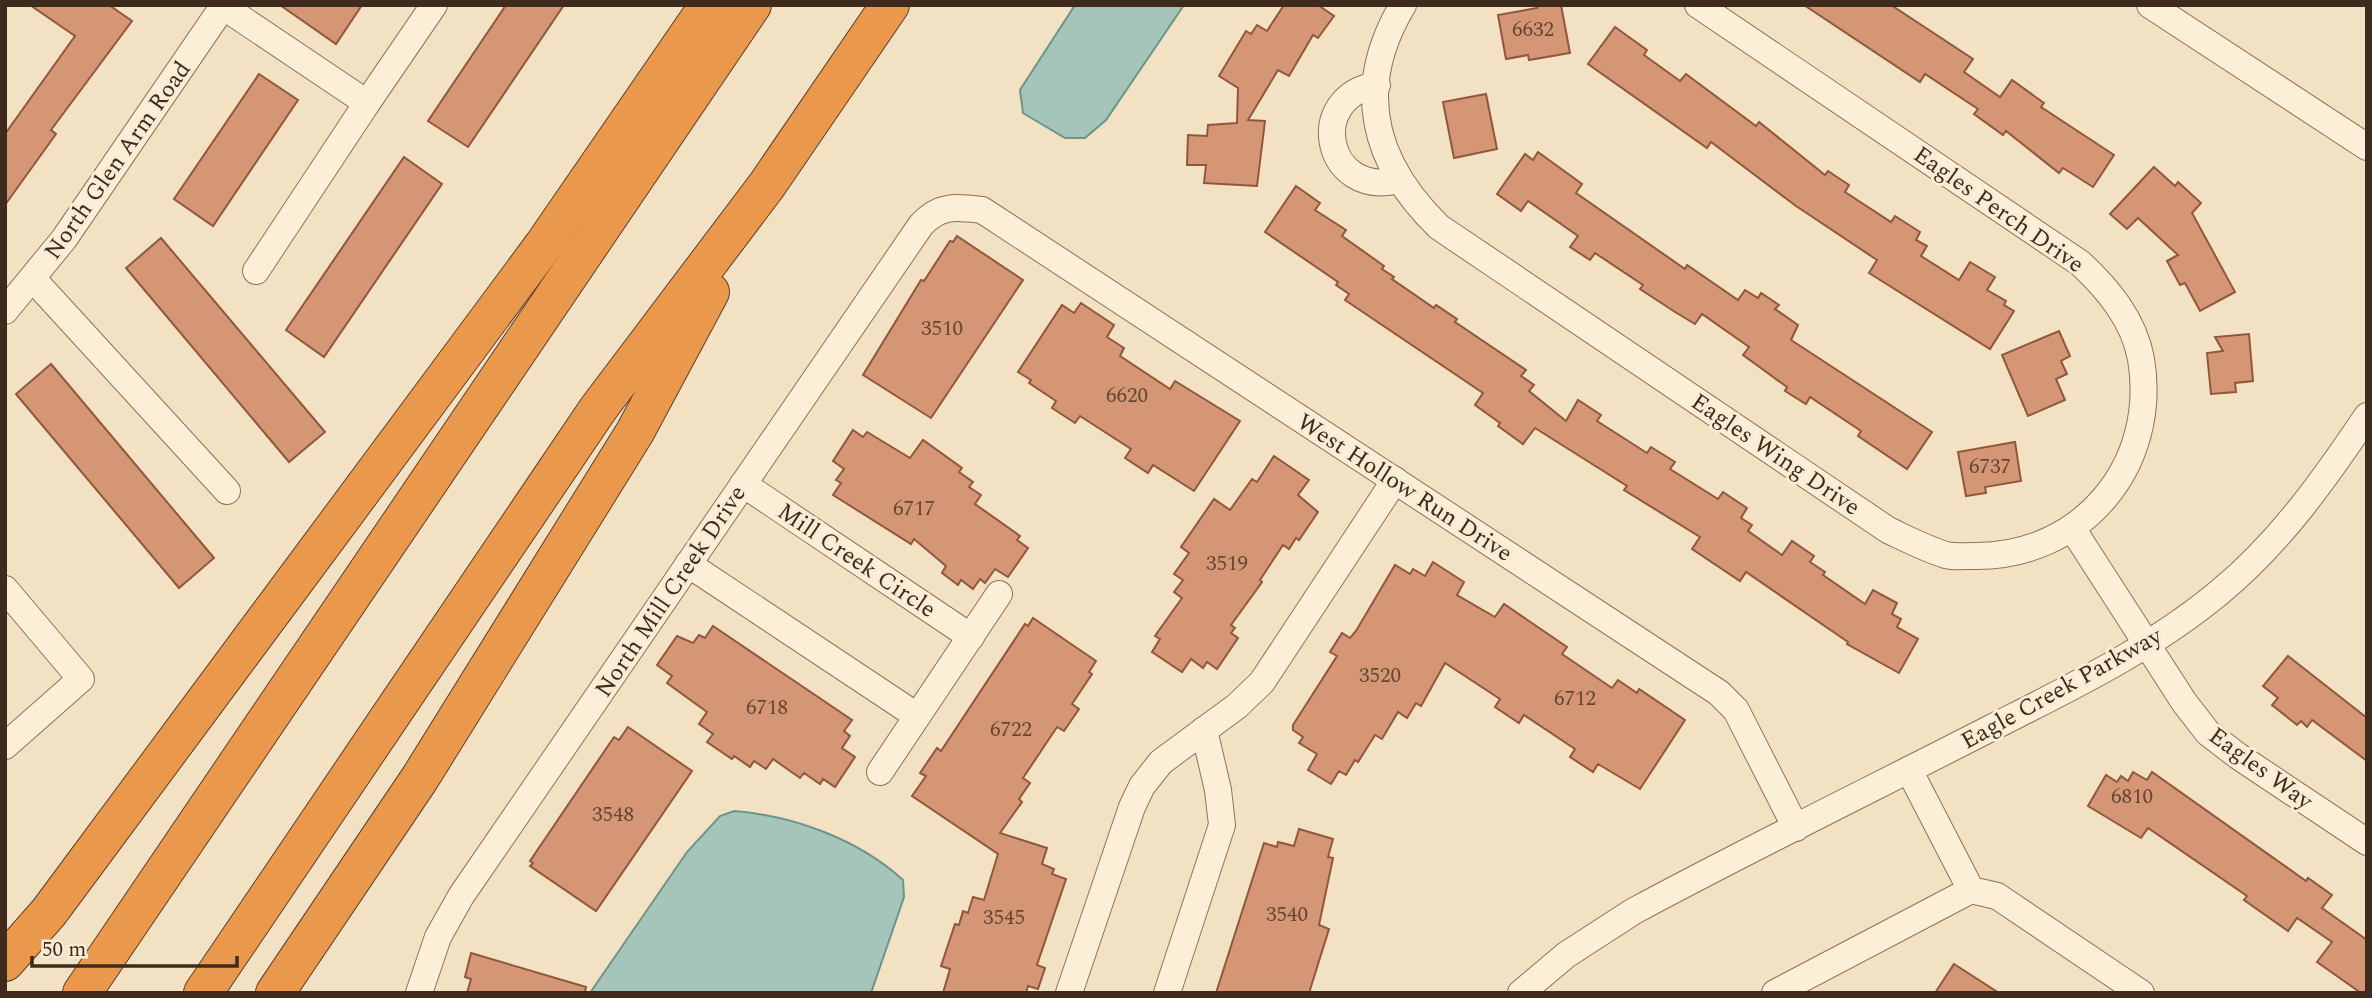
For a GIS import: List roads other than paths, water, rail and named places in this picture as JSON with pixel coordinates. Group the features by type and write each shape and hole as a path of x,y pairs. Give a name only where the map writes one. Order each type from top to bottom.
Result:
{"highway":[{"path":"5,962 56,903 543,246 709,5"},
{"path":"82,993 752,5"},
{"path":"202,993 598,409 768,185 890,5"},
{"path":"275,993 420,778 635,432 768,185"}],"street":[{"path":"256,271 434,5"},
{"name":"Eagles Perch Drive","path":"1698,5 2080,262 2115,300 2128,322 2140,358 2143,397 2140,423 2133,448 2117,482 2101,503 2072,528"},
{"path":"2150,5 2367,147"},
{"path":"223,6 367,103"},
{"name":"North Glen Arm Road","path":"5,311 33,279 223,6"},
{"name":"Eagles Wing Drive","path":"1403,6 1381,54 1376,118 1386,155 1398,180 1411,200 1439,227 1888,530 1948,555 1987,557 2026,550 2049,542 2072,528"},
{"path":"1377,85 1361,89 1341,105 1333,120 1331,140 1338,161 1362,180 1377,184 1398,180"},
{"name":"West Hollow Run Drive","path":"947,208 965,206 982,211 1719,693 1736,710 1800,826"},
{"name":"North Mill Creek Drive","path":"419,993 431,954 461,896 921,225 930,216 947,208"},
{"path":"33,279 227,491"},
{"name":"Eagle Creek Parkway","path":"1521,993 1566,955 1616,921 2095,675 2147,644 2222,591 2272,543 2363,429"},
{"path":"1069,993 1139,792 1161,762 1249,697 1395,480"},
{"name":"Mill Creek Circle","path":"743,484 971,637"},
{"path":"2072,528 2147,644"},
{"path":"688,564 917,716"},
{"path":"5,589 81,679 5,746"},
{"path":"880,772 999,594"},
{"name":"Eagles Way","path":"2147,644 2183,702 2208,733 2238,757 2367,842"},
{"path":"1167,993 1222,825 1218,790 1204,730"},
{"path":"1909,770 1971,890"},
{"path":"1775,993 1971,890 1997,896 2141,993"}],"water":[{"path":"1075,5 1184,5 1106,120 1085,138 1065,138 1023,113 1020,90"},
{"path":"734,811 779,818 824,832 866,853 903,880 904,897 871,993 590,993 687,852 720,816"}]}
